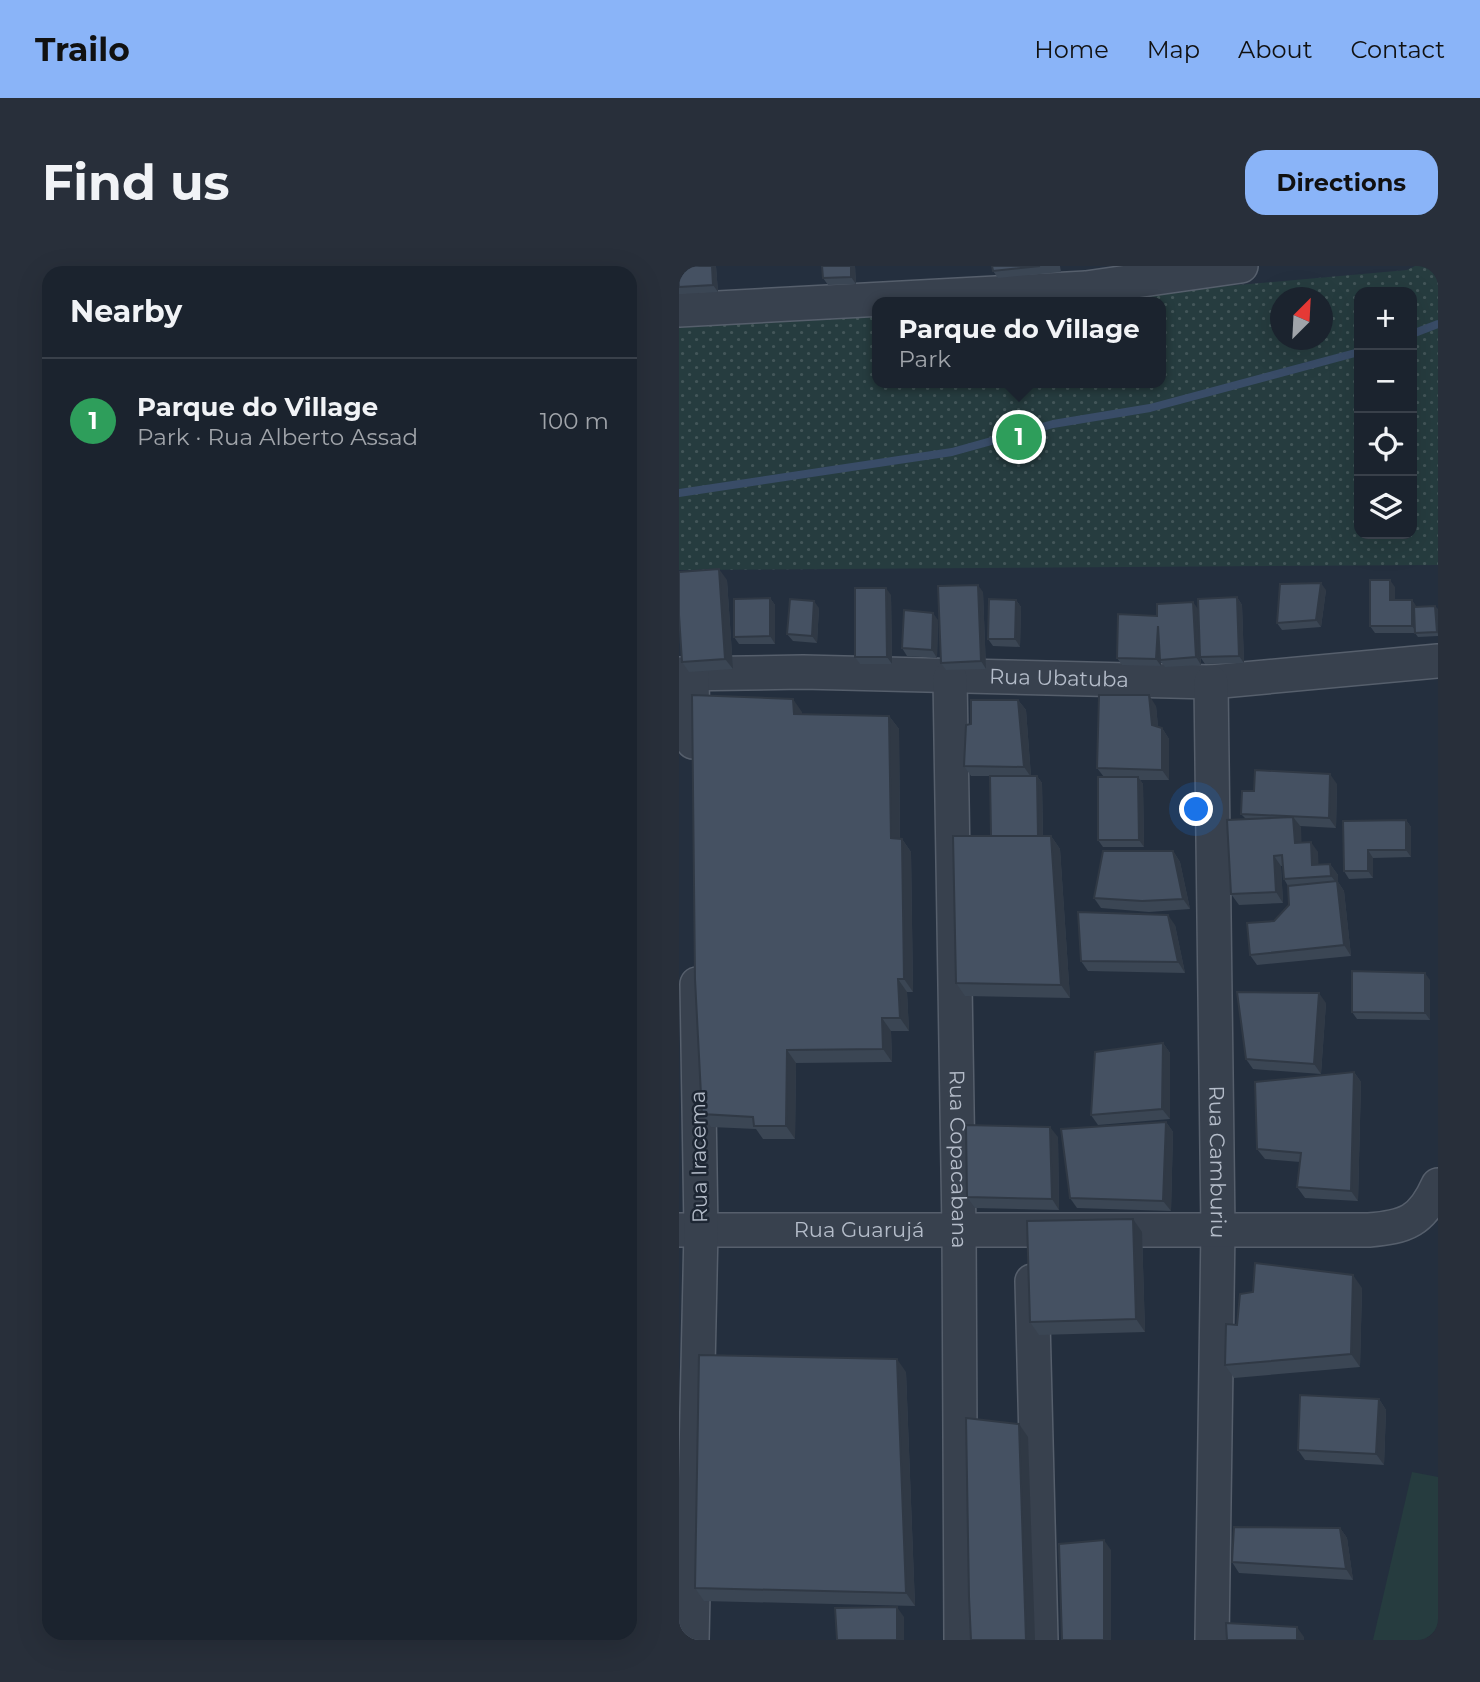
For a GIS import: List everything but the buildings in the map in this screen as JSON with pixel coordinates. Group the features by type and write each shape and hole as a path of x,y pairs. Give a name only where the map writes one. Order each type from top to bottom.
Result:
{"street":[{"path":"679,310 1241,266"},
{"name":"Rua Ubatuba","path":"685,674 803,672 950,678 1211,682 1438,661"},
{"path":"685,674 693,771"},
{"name":"Rua Copacabana","path":"950,678 959,1230 961,1640"},
{"name":"Rua Camburiu","path":"1211,682 1218,1229 1212,1640"},
{"name":"Rua Iracema","path":"692,1640 690,1230 696,952"},
{"name":"Rua Guarujá","path":"690,1230 1398,1228 1421,1215 1438,1185"},
{"path":"1030,1229 1041,1640"}],"green space":[{"path":"1415,266 1438,266 1438,565 679,570 679,321 872,311 872,388 1166,388 1166,297 1102,297 1407,270"},
{"path":"1412,1472 1438,1477 1438,1640 1373,1640"}],"waterway":[{"path":"1417,332 1438,324"},
{"path":"679,493 952,452 1053,424 1150,408 1354,353"}],"place":[{"name":"Parque do Village","path":"1019,437"}]}
